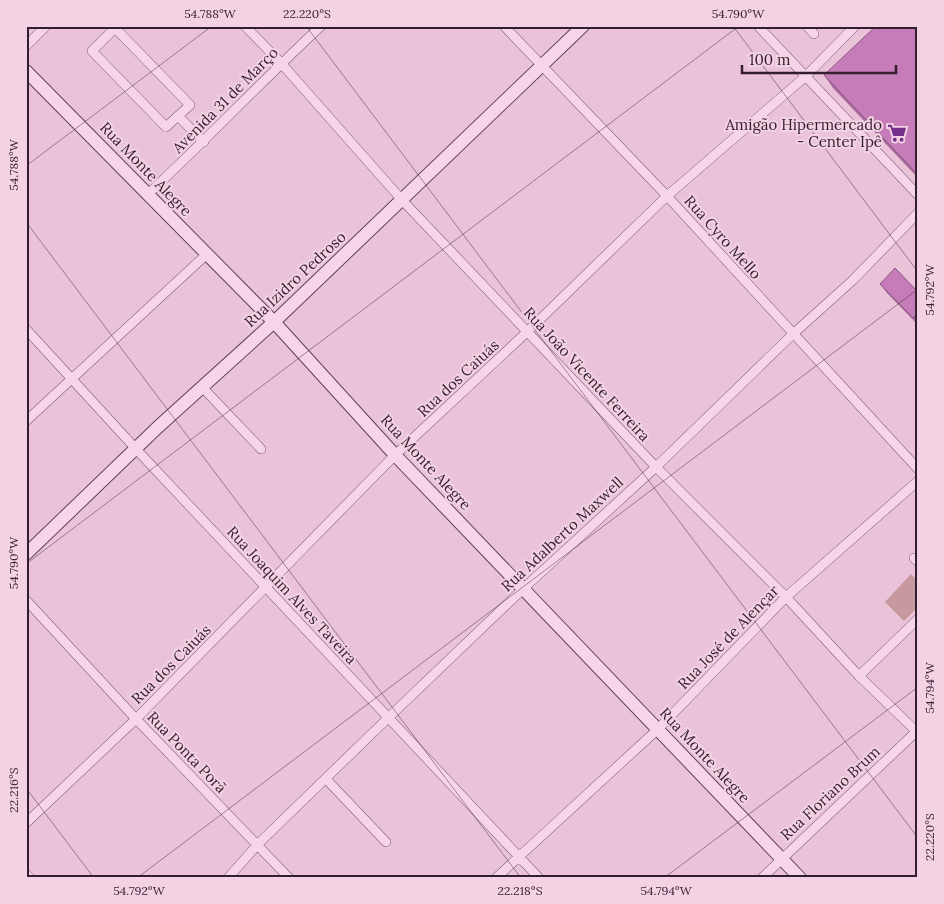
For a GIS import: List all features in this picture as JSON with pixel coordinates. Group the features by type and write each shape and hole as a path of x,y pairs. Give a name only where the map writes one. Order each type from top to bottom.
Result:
{"street":[{"path":"26,46 46,26"},
{"name":"Rua João Vicente Ferreira","path":"245,26 281,63 402,200 656,467 786,597 859,676 917,732"},
{"name":"Avenida 31 de Março","path":"148,194 204,142 320,26"},
{"name":"Rua Cyro Mello","path":"504,26 667,196 918,469"},
{"name":"Rua Izidro Pedroso","path":"26,554 136,448 274,322 584,26"},
{"path":"758,26 918,195"},
{"path":"807,26 814,34"},
{"name":"Rua dos Caiuás","path":"26,823 136,719 395,455 528,331 667,196 806,76 855,26"},
{"path":"116,28 190,104 178,116 166,127 92,51 116,28"},
{"name":"Rua Monte Alegre","path":"26,70 274,322 395,455 800,878"},
{"path":"178,116 204,142"},
{"name":"Rua Adalberto Maxwell","path":"228,878 258,844 388,718 524,588 656,467 793,334 853,280 918,213"},
{"path":"26,421 207,254"},
{"name":"Rua Joaquim Alves Taveira","path":"26,329 388,718 540,878"},
{"path":"202,387 261,449"},
{"name":"Rua José de Alençar","path":"496,878 658,729 786,597 918,481"},
{"name":"Rua Ponta Porã","path":"26,600 136,719 289,878"},
{"path":"859,676 918,619"},
{"name":"Rua Floriano Brum","path":"762,878 917,732"},
{"path":"326,779 386,842"},
{"path":"26,874 30,878"}],"shaded area":[{"path":"911,574 918,581 918,607 904,621 885,602"}],"building":[{"name":"Amigão Hipermercado - Center Ipê","path":"876,26 918,26 918,175 824,75"},
{"path":"895,268 918,292 918,313 913,318 880,284"}],"place":[{"name":"Amigão Hipermercado - Center Ipê","path":"897,133"}]}
